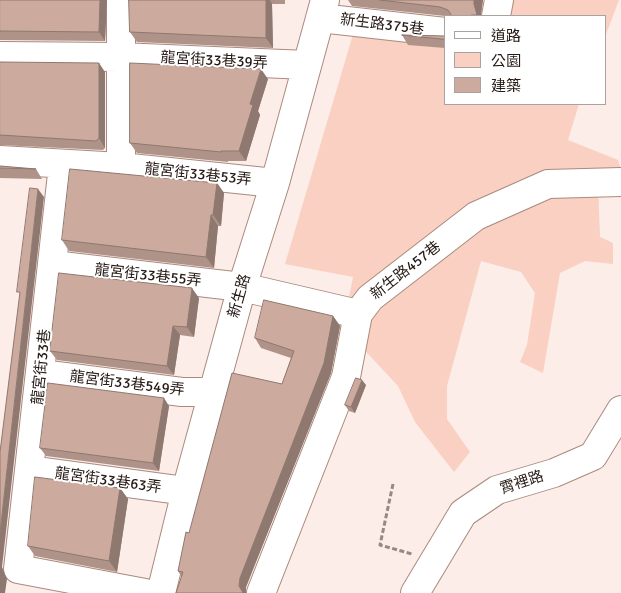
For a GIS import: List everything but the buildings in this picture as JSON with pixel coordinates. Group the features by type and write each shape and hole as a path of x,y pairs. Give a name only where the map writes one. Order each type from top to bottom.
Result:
{"street":[{"path":"121,0 121,167"},
{"path":"496,15 499,0"},
{"name":"新生路375巷","path":"323,9 444,32"},
{"name":"新生路","path":"161,593 186,491 242,287 275,183 323,9"},
{"name":"龍宮街33巷39弄","path":"0,56 120,57 307,65"},
{"name":"龍宮街33巷53弄","path":"0,160 121,167 275,183"},
{"name":"龍宮街33巷","path":"63,164 18,569 144,593"},
{"name":"新生路457巷","path":"261,593 346,377 358,314 370,298 476,216 548,184 621,182"},
{"name":"龍宮街33巷55弄","path":"53,265 242,287 358,314"},
{"name":"龍宮街33巷549弄","path":"41,374 182,392 214,392"},
{"name":"霄裡路","path":"415,593 463,513 497,490 554,473 593,456 621,410"},
{"name":"龍宮街33巷63弄","path":"30,470 186,491"}],"path":[{"path":"393,484 380,545 434,561"}],"green space":[{"path":"499,0 619,0 606,34 606,15 495,15"},
{"path":"354,31 444,34 444,105 579,105 568,140 618,160 621,170 598,183 600,237 613,243 613,264 585,261 560,273 543,373 520,362 527,345 535,293 521,272 481,261 447,386 447,419 470,452 454,472 415,422 398,386 343,327 353,277 285,264"}]}
